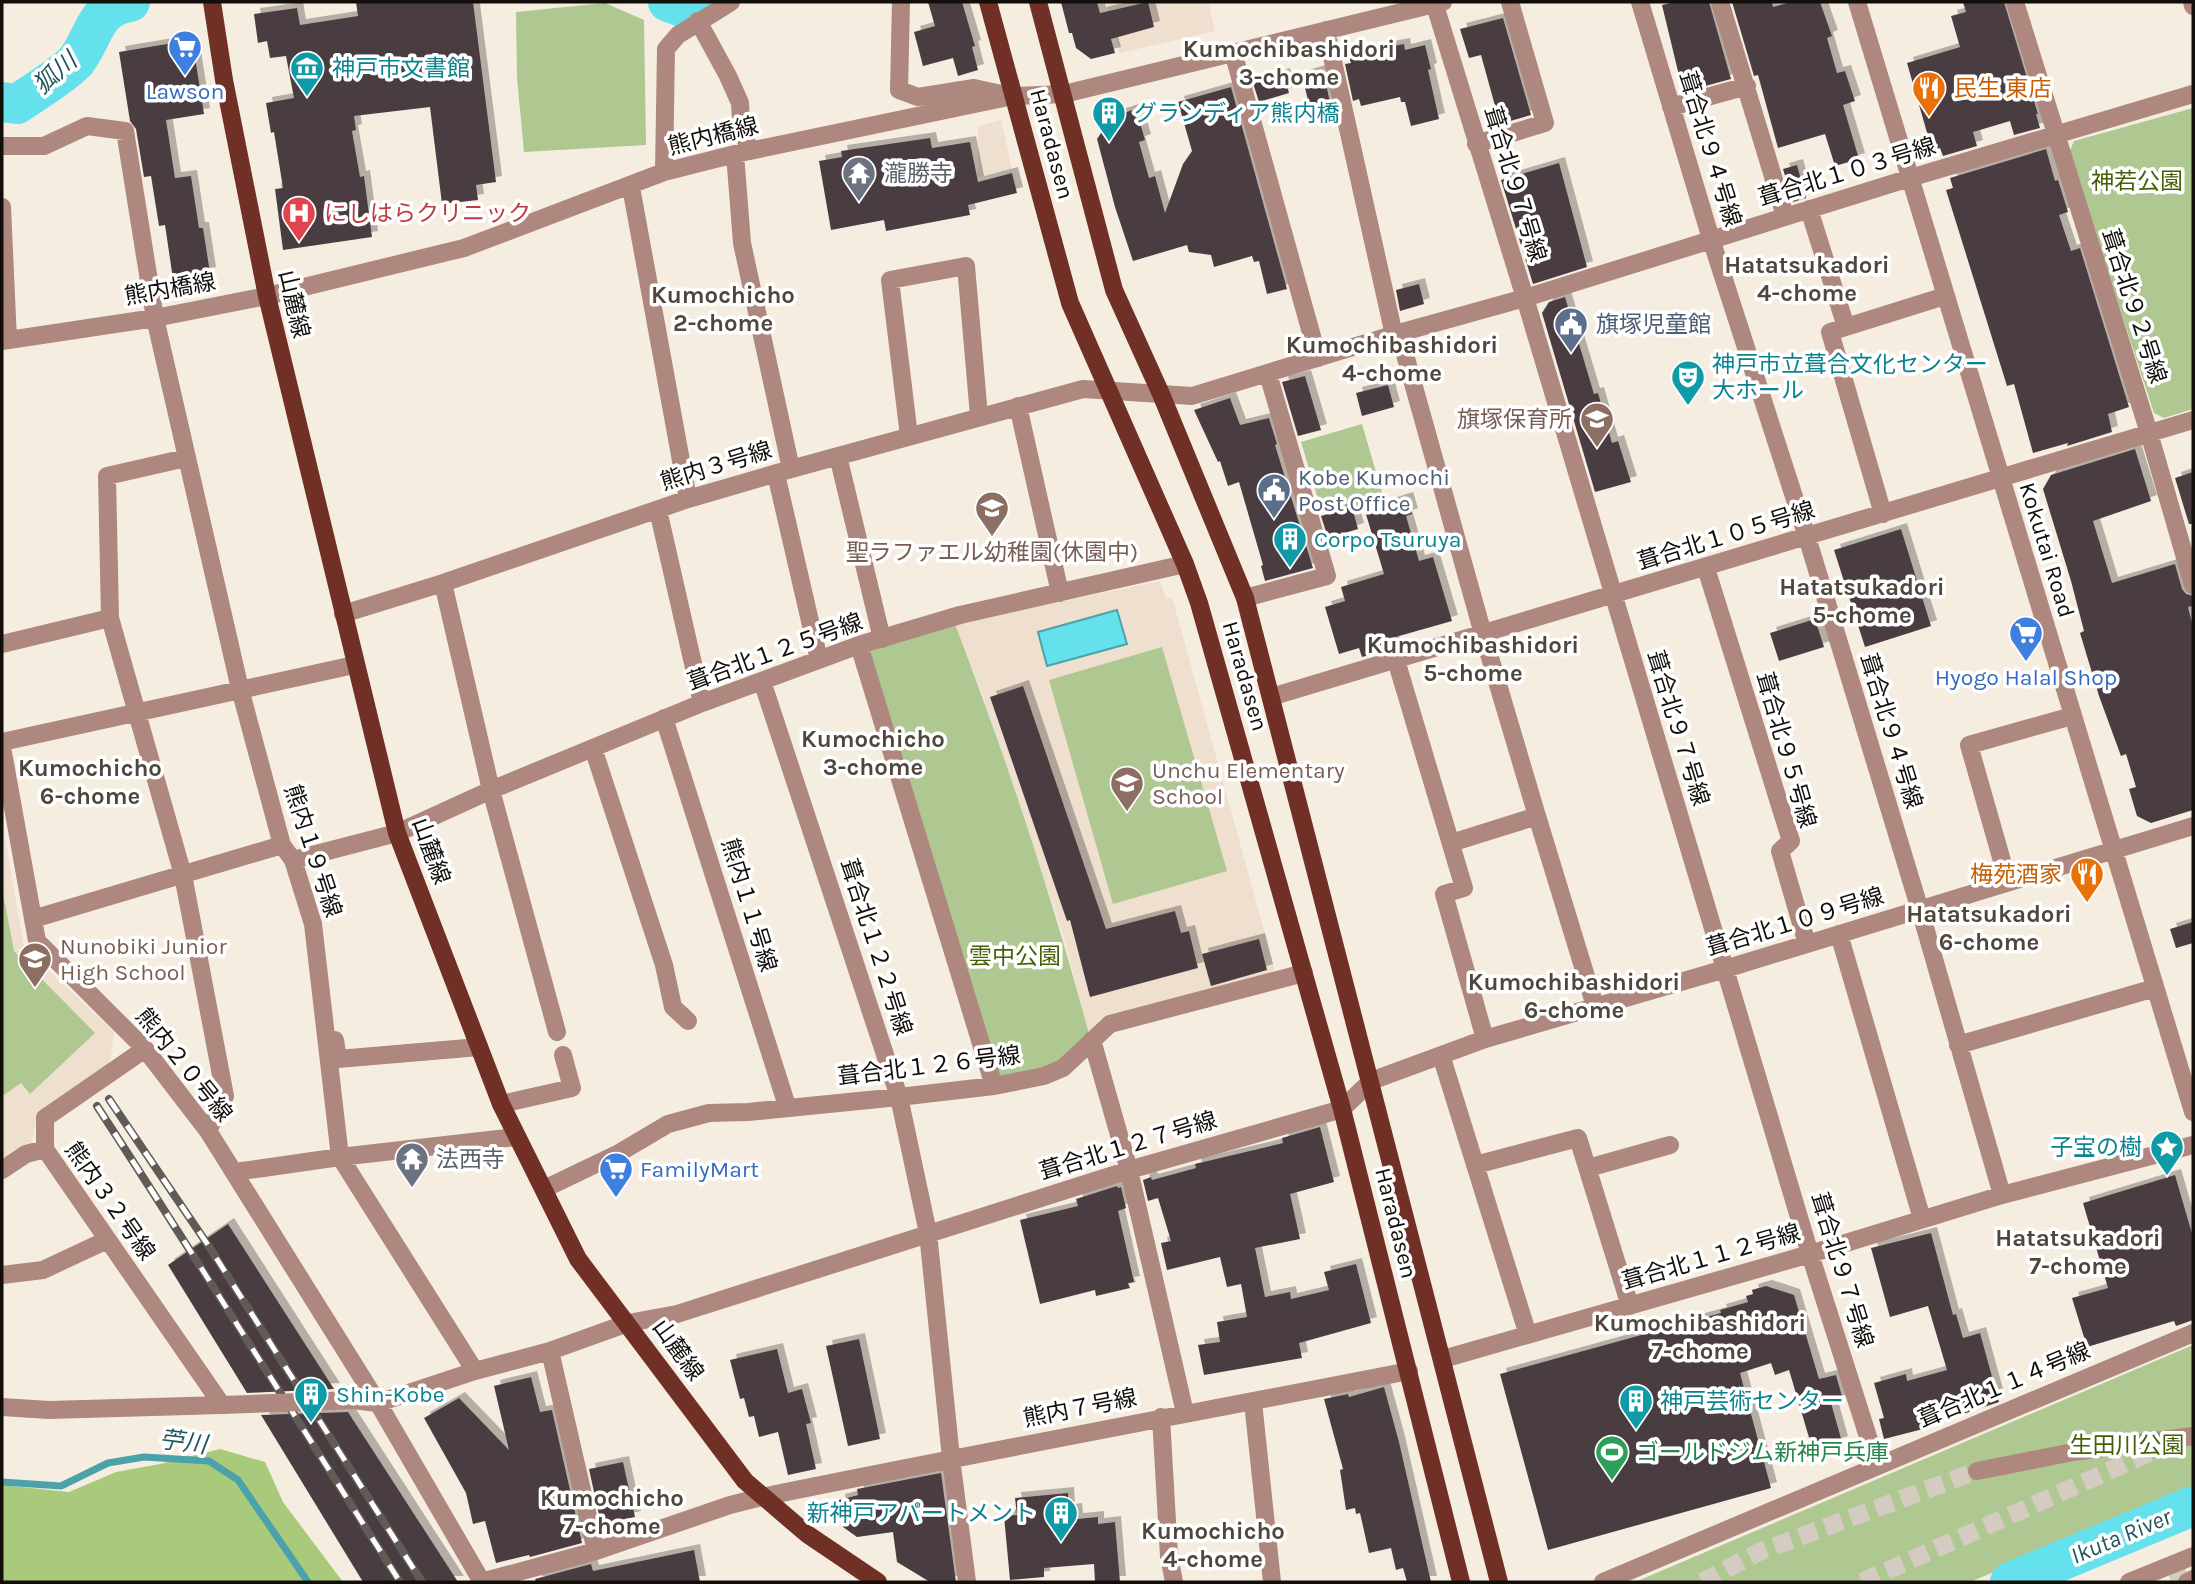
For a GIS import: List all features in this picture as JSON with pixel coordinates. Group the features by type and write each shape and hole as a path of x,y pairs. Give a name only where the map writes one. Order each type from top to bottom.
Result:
{"main road":[{"name":"Haradasen","path":"988,2 1070,303 1185,564 1199,603 1342,1109 1461,1582"},
{"name":"Haradasen","path":"1038,2 1114,290 1161,394 1245,598 1499,1582"},
{"name":"山麓線","path":"214,9 226,92 267,296 397,833 501,1104 578,1259 745,1482 807,1534 878,1582"}],"street":[{"path":"664,172 666,49 678,35 731,2"},
{"path":"901,2 899,90 918,97 974,88 1013,96"},
{"path":"1476,144 1545,124 1510,2"},
{"name":"葺合北９４号線","path":"1640,2 1711,239 1807,537 1920,910 2002,1195"},
{"path":"1720,2 1785,216"},
{"name":"Kokutai Road","path":"1857,2 2193,1112"},
{"name":"葺合北９２号線","path":"2015,2 2054,135 2149,433 2193,585"},
{"name":"熊内橋線","path":"5,341 155,318 267,296 464,248 631,187 664,172 1013,96 1064,94 1437,3"},
{"name":"葺合北９７号線","path":"1437,3 1476,144 1525,298 1810,1254 1877,1465"},
{"path":"698,21 740,103 742,243 819,660"},
{"path":"1326,30 1396,334 1595,1006"},
{"path":"1233,52 1318,358"},
{"path":"1671,107 1747,86"},
{"name":"葺合北１０３号線","path":"1110,391 1192,396 1525,298 1785,216 2193,94"},
{"name":"熊内１９号線","path":"2,146 44,146 87,126 125,131 155,318 240,689 282,845 293,860 313,924 340,1157 475,1371"},
{"path":"631,187 688,499"},
{"path":"2,207 5,341"},
{"path":"1809,209 1846,327"},
{"path":"909,436 890,280 966,266 979,416"},
{"path":"1883,514 1830,332 1945,296"},
{"path":"1245,598 1327,576 1268,374"},
{"name":"熊内３号線","path":"342,614 443,583 688,499 784,471 1083,389 1110,391"},
{"path":"1018,406 1060,593"},
{"name":"葺合北１０５号線","path":"1271,697 2193,420"},
{"path":"838,456 881,639"},
{"path":"186,458 107,476 110,618 183,875 225,1096 208,1131"},
{"path":"658,510 702,703"},
{"name":"葺合北１２５号線","path":"293,860 397,833 491,790 664,718 859,645 960,615 1185,564"},
{"name":"葺合北９５号線","path":"1706,568 1791,841 1780,851 1807,944"},
{"path":"443,583 491,790 556,1032"},
{"path":"2,644 110,618"},
{"path":"859,645 994,1086"},
{"path":"1396,660 1464,888 1444,894 1485,1039"},
{"path":"2,744 355,665"},
{"name":"葺合北１２２号線","path":"762,681 899,1097 928,1233 951,1458 967,1582"},
{"path":"2008,881 1969,745 2072,716"},
{"name":"熊内１１号線","path":"664,718 786,1107"},
{"name":"熊内２０号線","path":"2,744 37,942 145,1049 208,1131 378,1403 481,1582"},
{"path":"593,748 664,965 673,1007 688,1021"},
{"path":"1451,843 1537,816"},
{"name":"葺合北１０９号線","path":"1342,1109 1371,1081 1485,1039 1725,969 2193,826"},
{"path":"33,919 282,845"},
{"path":"1839,934 1922,1219"},
{"name":"葺合北１２６号線","path":"544,1189 618,1153 668,1124 709,1113 748,1112 899,1097 994,1086 1044,1076 1063,1068 1110,1024 1304,974"},
{"path":"1958,1045 2155,988"},
{"path":"327,1039 334,1037 338,1059 479,1047"},
{"path":"1092,1040 1129,1170 1185,1413"},
{"name":"熊内３２号線","path":"145,1049 46,1118 45,1149 222,1405"},
{"path":"501,1104 572,1088 563,1055"},
{"path":"1441,1055 1528,1335"},
{"name":"葺合北１２７号線","path":"378,1403 475,1371 550,1351 628,1323 677,1314 1129,1170 1342,1109"},
{"path":"235,1172 516,1137"},
{"path":"1475,1165 1578,1138 1630,1306"},
{"name":"葺合北１１２号線","path":"1443,1359 1810,1254 2002,1195 2193,1144"},
{"path":"1588,1168 1670,1145"},
{"path":"2,1170 26,1154 45,1149"},
{"path":"2,1275 43,1270 107,1240"},
{"name":"葺合北１１４号線","path":"1603,1582 2193,1333"},
{"path":"550,1351 596,1551"},
{"name":"熊内７号線","path":"481,1582 596,1551 730,1505 762,1497 1161,1417 1409,1371"},
{"path":"2,1408 48,1410 352,1400 378,1403"},
{"path":"1253,1402 1272,1582"},
{"path":"1161,1417 1169,1556 1174,1582"},
{"path":"1977,1471 2073,1452 2193,1436"},
{"path":"2129,1582 2193,1556"},
{"path":"2187,1582 2193,1579"}],"shaded area":[{"path":"1106,2 1208,2 1215,31 1120,53"},
{"path":"1001,120 1012,169 978,177 978,126"},
{"name":"Unchu Elementary School","path":"1160,581 1166,599 1172,597 1276,974 1089,1034 1063,935 981,691 955,624"},
{"name":"Nunobiki Junior High School","path":"2,821 24,947 114,1032 110,1063 37,1114 31,1145 2,1164"}],"green space":[{"path":"605,3 644,20 646,145 524,152 517,78 516,12"},
{"name":"神若公園","path":"2193,108 2193,409 2164,418 2154,413 2069,153 2074,141"},
{"path":"1362,424 1383,496 1322,512 1301,442"},
{"name":"雲中公園","path":"955,624 1027,827 1089,1034 1063,1061 1042,1070 999,1079 867,650"},
{"path":"1162,647 1227,871 1113,904 1049,680"},
{"path":"2,888 14,951 95,1033 30,1094 21,1083 4,1095 2,1093"},
{"name":"生田川公園","path":"2193,1345 2193,1489 1970,1582 1635,1582"},
{"path":"220,1449 265,1462 283,1502 343,1582 2,1582 2,1485 69,1492 116,1472"}],"water":[{"path":"1117,610 1127,644 1047,666 1038,632"}],"building":[{"path":"356,2 473,2 496,182 476,185 478,200 442,204 430,107 354,116 356,130 352,131 360,177 364,176 372,237 283,250 275,189 283,188 274,132 271,133 266,103 294,98 286,56 270,58 267,41 258,43 254,14 297,8 300,25 358,16"},
{"path":"928,2 962,2 975,46 972,47 978,70 958,76 953,58 923,66 914,32 935,26"},
{"path":"1061,2 1097,2 1100,13 1148,2 1154,27 1111,39 1115,53 1091,59 1076,48"},
{"path":"1675,2 1709,2 1731,79 1683,92 1662,5"},
{"path":"1732,2 1772,2 1773,7 1791,2 1820,2 1832,36 1827,38 1837,73 1845,71 1855,101 1843,105 1859,159 1835,166 1825,134 1778,148 1758,75 1754,76"},
{"path":"1963,2 2004,2 2040,128 2014,135 2010,121 1973,132 1977,146 1943,156 1940,148 1932,150 1907,63 1960,47 1951,16 1966,12"},
{"path":"1503,18 1531,115 1500,124 1481,55 1469,58 1460,29"},
{"path":"179,42 180,54 194,51 204,114 166,120 175,178 191,176 199,228 203,228 210,273 173,279 165,225 159,226 151,176 144,177 136,129 130,121 119,52"},
{"path":"1404,44 1405,50 1425,45 1439,119 1411,126 1405,102 1401,102 1400,97 1361,106 1359,99 1353,101 1345,64 1351,63 1348,54"},
{"path":"1323,70 1331,107 1311,112 1302,76"},
{"path":"1284,74 1289,93 1259,102 1253,83"},
{"path":"1231,87 1287,289 1267,294 1259,261 1254,262 1252,256 1214,267 1211,255 1189,252 1187,245 1133,261 1097,139 1103,130 1117,126 1114,116 1136,109 1145,140 1139,142 1149,178 1155,176 1165,213 1183,164 1192,151 1178,102"},
{"path":"930,138 932,148 970,142 978,182 1012,173 1017,193 968,205 970,215 886,231 884,220 831,230 819,161 842,157 841,151"},
{"path":"2046,149 2068,212 2059,215 2071,251 2080,248 2129,407 2108,414 2112,432 2033,453 2014,384 2007,386 1946,190 1953,188 1950,178"},
{"path":"1559,163 1587,267 1533,284 1501,180"},
{"path":"1797,165 1806,198 1793,202 1783,169"},
{"path":"1419,284 1424,304 1400,311 1396,290"},
{"path":"1565,297 1594,394 1598,393 1612,443 1618,441 1631,482 1595,492 1542,313 1549,302"},
{"path":"1305,376 1321,430 1298,436 1282,382"},
{"path":"1388,385 1394,407 1362,416 1356,393"},
{"path":"1230,398 1240,425 1269,418 1313,568 1265,581 1261,566 1263,565 1239,482 1228,486 1220,461 1218,462 1194,410"},
{"path":"2135,449 2151,501 2093,521 2112,583 2175,564 2182,589 2193,596 2193,606 2188,607 2193,627 2193,810 2151,823 2137,816 2129,789 2136,787 2126,754 2121,756 2099,696 2080,633 2084,631 2071,581 2043,489 2051,475"},
{"path":"2193,472 2193,524 2189,524 2175,478"},
{"path":"1407,498 1412,514 1406,516 1419,561 1433,557 1452,621 1392,638 1395,648 1362,657 1359,648 1339,654 1325,607 1345,601 1341,587 1384,574 1365,511"},
{"path":"1352,507 1358,529 1328,538 1321,516"},
{"path":"1901,529 1931,626 1865,647 1834,550"},
{"path":"1815,619 1824,647 1779,661 1770,633"},
{"path":"1023,686 1106,929 1175,911 1181,933 1189,931 1198,968 1090,997 1070,920 1067,921 990,697"},
{"path":"2193,922 2193,943 2176,948 2170,929"},
{"path":"1259,939 1267,970 1211,986 1202,954"},
{"path":"1320,1127 1334,1182 1290,1194 1300,1239 1255,1248 1265,1297 1290,1292 1291,1299 1329,1290 1324,1272 1356,1264 1371,1323 1299,1343 1302,1358 1204,1375 1198,1345 1220,1342 1217,1322 1247,1317 1241,1284 1227,1287 1220,1257 1167,1270 1161,1243 1171,1241 1158,1198 1148,1201 1143,1180 1151,1177 1152,1180 1196,1168 1195,1164 1283,1143 1282,1138"},
{"path":"2175,1175 2193,1237 2193,1320 2176,1326 2174,1321 2087,1347 2072,1298 2108,1288 2083,1203"},
{"path":"1121,1187 1126,1208 1118,1211 1134,1282 1128,1283 1130,1288 1096,1296 1095,1290 1040,1304 1020,1220 1078,1206 1076,1199"},
{"path":"228,1224 334,1389 247,1393 168,1265"},
{"path":"1931,1233 1953,1315 1956,1314 1963,1338 1980,1333 1999,1402 1960,1415 1956,1401 1922,1411 1927,1428 1884,1439 1879,1419 1884,1418 1874,1383 1906,1374 1907,1381 1947,1370 1928,1306 1890,1317 1871,1248"},
{"name":"神戸芸術センター","path":"1766,1286 1794,1295 1819,1379 1836,1375 1843,1400 1831,1403 1842,1442 1813,1451 1789,1370 1775,1375 1771,1363 1740,1373 1771,1488 1548,1550 1500,1374 1721,1313 1720,1310 1748,1302 1746,1296 1753,1294 1752,1290"},
{"path":"859,1339 880,1439 848,1446 826,1346"},
{"path":"777,1349 788,1393 802,1389 811,1423 806,1424 816,1469 788,1475 778,1432 759,1437 754,1416 749,1417 744,1398 740,1399 730,1360"},
{"path":"531,1377 540,1412 552,1410 582,1543 496,1563 485,1521 473,1524 466,1493 424,1418 459,1398 509,1450 494,1386"},
{"path":"1384,1387 1431,1582 1407,1582 1403,1568 1396,1570 1391,1548 1369,1553 1360,1513 1356,1514 1355,1508 1346,1510 1340,1470 1343,1469 1324,1399 1348,1394 1349,1397"},
{"path":"348,1412 458,1582 363,1582 261,1415"},
{"path":"623,1462 635,1517 601,1524 589,1469"},
{"path":"941,1473 956,1582 930,1582 897,1562 893,1532 857,1537 843,1527 839,1500 858,1495 857,1489"},
{"name":"新神戸アパートメント","path":"1068,1493 1069,1510 1076,1509 1077,1519 1098,1517 1098,1524 1115,1522 1120,1582 1095,1582 1094,1564 1044,1568 1044,1577 1010,1580 1004,1516 1017,1515 1015,1498"},
{"path":"694,1550 700,1582 536,1582 535,1579 591,1564 593,1571"}],"waterway":[{"name":"狐川","path":"2,102 17,104 65,71 76,61 102,17 118,5 130,2"},
{"name":"狐川","path":"668,2 693,11"},
{"name":"苧川","path":"2,1482 61,1486 108,1463 144,1457 209,1461 238,1480 308,1582"},
{"name":"Ikuta River","path":"2010,1582 2193,1506"}],"tunnel":[{"path":"1862,1582 2178,1440"},
{"path":"1702,1582 1759,1552 1977,1471"},
{"path":"2171,1582 2193,1574"}],"railway":[{"path":"109,1099 208,1245 422,1582"},
{"path":"97,1106 400,1582"}],"place":[{"name":"Lawson","path":"185,77"},
{"name":"神戸市文書館","path":"307,98"},
{"name":"民生 東店","path":"1929,118"},
{"name":"グランディア熊内橋","path":"1109,143"},
{"name":"瀧勝寺","path":"859,203"},
{"name":"にしはらクリニック","path":"299,243"},
{"name":"旗塚児童館","path":"1571,354"},
{"name":"神戸市立葺合文化センター 大ホール","path":"1688,407"},
{"name":"旗塚保育所","path":"1597,449"},
{"name":"Kobe Kumochi Post Office","path":"1274,520"},
{"name":"聖ラファエル幼稚園(休園中)","path":"992,538"},
{"name":"Corpo Tsuruya","path":"1290,569"},
{"name":"Hyogo Halal Shop","path":"2026,663"},
{"name":"Unchu Elementary School","path":"1127,813"},
{"name":"梅苑酒家","path":"2087,904"},
{"name":"Nunobiki Junior High School","path":"35,989"},
{"name":"子宝の樹","path":"2167,1177"},
{"name":"法西寺","path":"412,1189"},
{"name":"FamilyMart","path":"616,1199"},
{"name":"Shin-Kobe","path":"311,1424"},
{"name":"神戸芸術センター","path":"1636,1431"},
{"name":"ゴールドジム新神戸兵庫","path":"1612,1482"},
{"name":"新神戸アパートメント","path":"1061,1543"}],"district":[{"name":"Kumochibashidori 3-chome","path":"1289,63"},
{"name":"Hatatsukadori 4-chome","path":"1807,279"},
{"name":"Kumochicho 2-chome","path":"723,309"},
{"name":"Kumochibashidori 4-chome","path":"1392,359"},
{"name":"Hatatsukadori 5-chome","path":"1862,601"},
{"name":"Kumochibashidori 5-chome","path":"1473,659"},
{"name":"Kumochicho 3-chome","path":"873,753"},
{"name":"Kumochicho 6-chome","path":"90,782"},
{"name":"Hatatsukadori 6-chome","path":"1989,928"},
{"name":"Kumochibashidori 6-chome","path":"1574,996"},
{"name":"Hatatsukadori 7-chome","path":"2078,1252"},
{"name":"Kumochibashidori 7-chome","path":"1700,1337"},
{"name":"Kumochicho 7-chome","path":"612,1512"},
{"name":"Kumochicho 4-chome","path":"1213,1545"}]}
